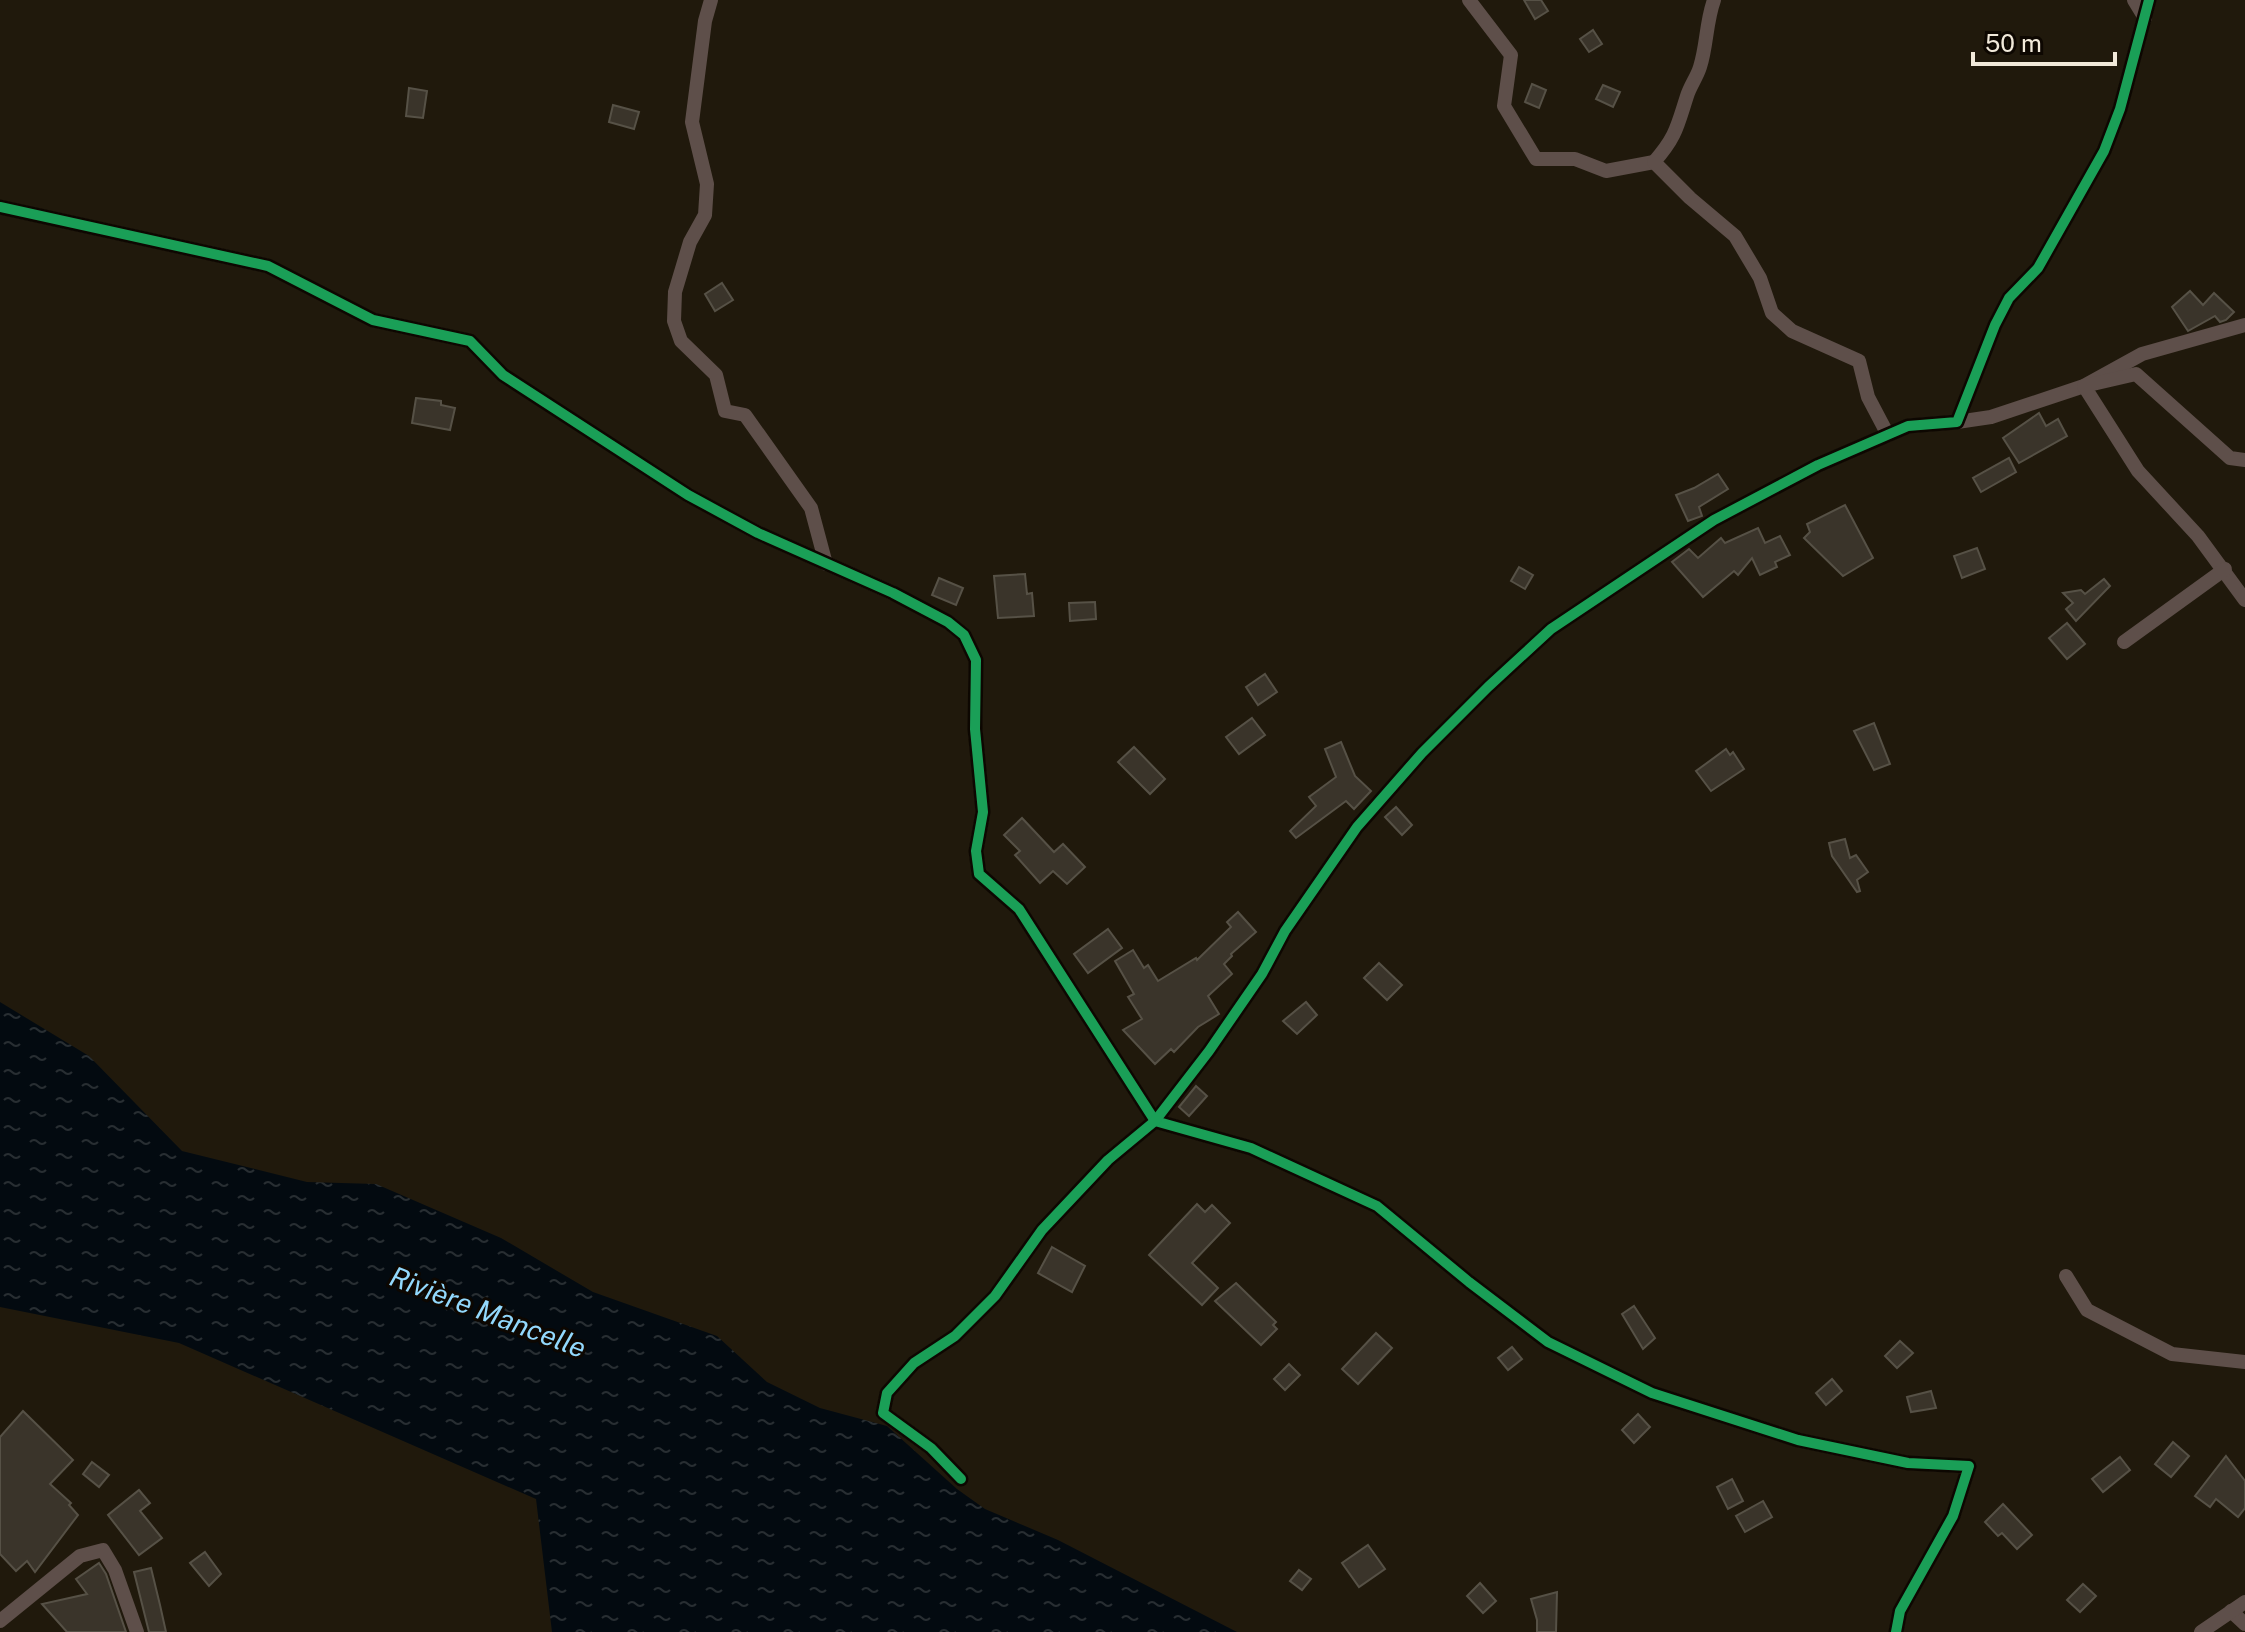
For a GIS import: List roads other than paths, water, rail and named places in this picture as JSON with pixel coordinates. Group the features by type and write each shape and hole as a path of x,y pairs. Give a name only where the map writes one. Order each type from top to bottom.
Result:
{"street":[{"path":"711,0 705,21 692,122 707,184 705,215 690,242 675,292 674,321 681,341 716,375 725,411 745,415 811,508 826,564"},
{"path":"1469,0 1511,55 1504,106 1536,159 1575,159 1606,171 1654,162 1671,143 1700,67 1707,19 1714,0"},
{"path":"2134,0 2145,18"},
{"path":"1957,422 1995,325 2009,298 2038,268 2104,151 2120,109 2149,0"},
{"path":"1654,162 1735,236 1760,278 1772,313 1792,331 1859,361 1868,397 1888,435"},
{"path":"0,207 268,266 373,320 470,341 503,375 688,495 758,533 893,593 948,622 964,635 976,660 975,729 983,812 976,851 979,874 1019,909 1155,1121 1251,1148 1377,1206 1548,1342 1652,1393 1798,1440 1908,1463 1969,1466 1953,1516 1900,1611 1896,1632"},
{"path":"2084,386 2142,354 2245,325"},
{"path":"961,1479 931,1448 883,1413 887,1393 914,1363 955,1336 985,1306 1042,1230 1108,1160 1155,1121 1209,1051 1262,974 1285,931 1357,827 1422,753 1551,629 1714,520 1818,465 1908,426 1991,417 2084,386 2136,374 2230,458 2245,460"},
{"path":"2084,386 2138,471 2198,536 2245,600"},
{"path":"2124,642 2225,569"},
{"path":"2066,1276 2087,1310 2172,1354 2245,1362"},
{"path":"0,1621 80,1556 103,1550 115,1570 137,1632"},
{"path":"2201,1632 2245,1602"},
{"path":"2231,1611 2245,1624"}],"water":[{"name":"Rivière Mancelle","path":"0,1002 89,1056 182,1151 307,1182 376,1184 501,1238 593,1292 717,1336 767,1382 820,1408 887,1426 957,1489 985,1509 1058,1540 1237,1632 552,1632 536,1499 179,1343 0,1307"}]}
